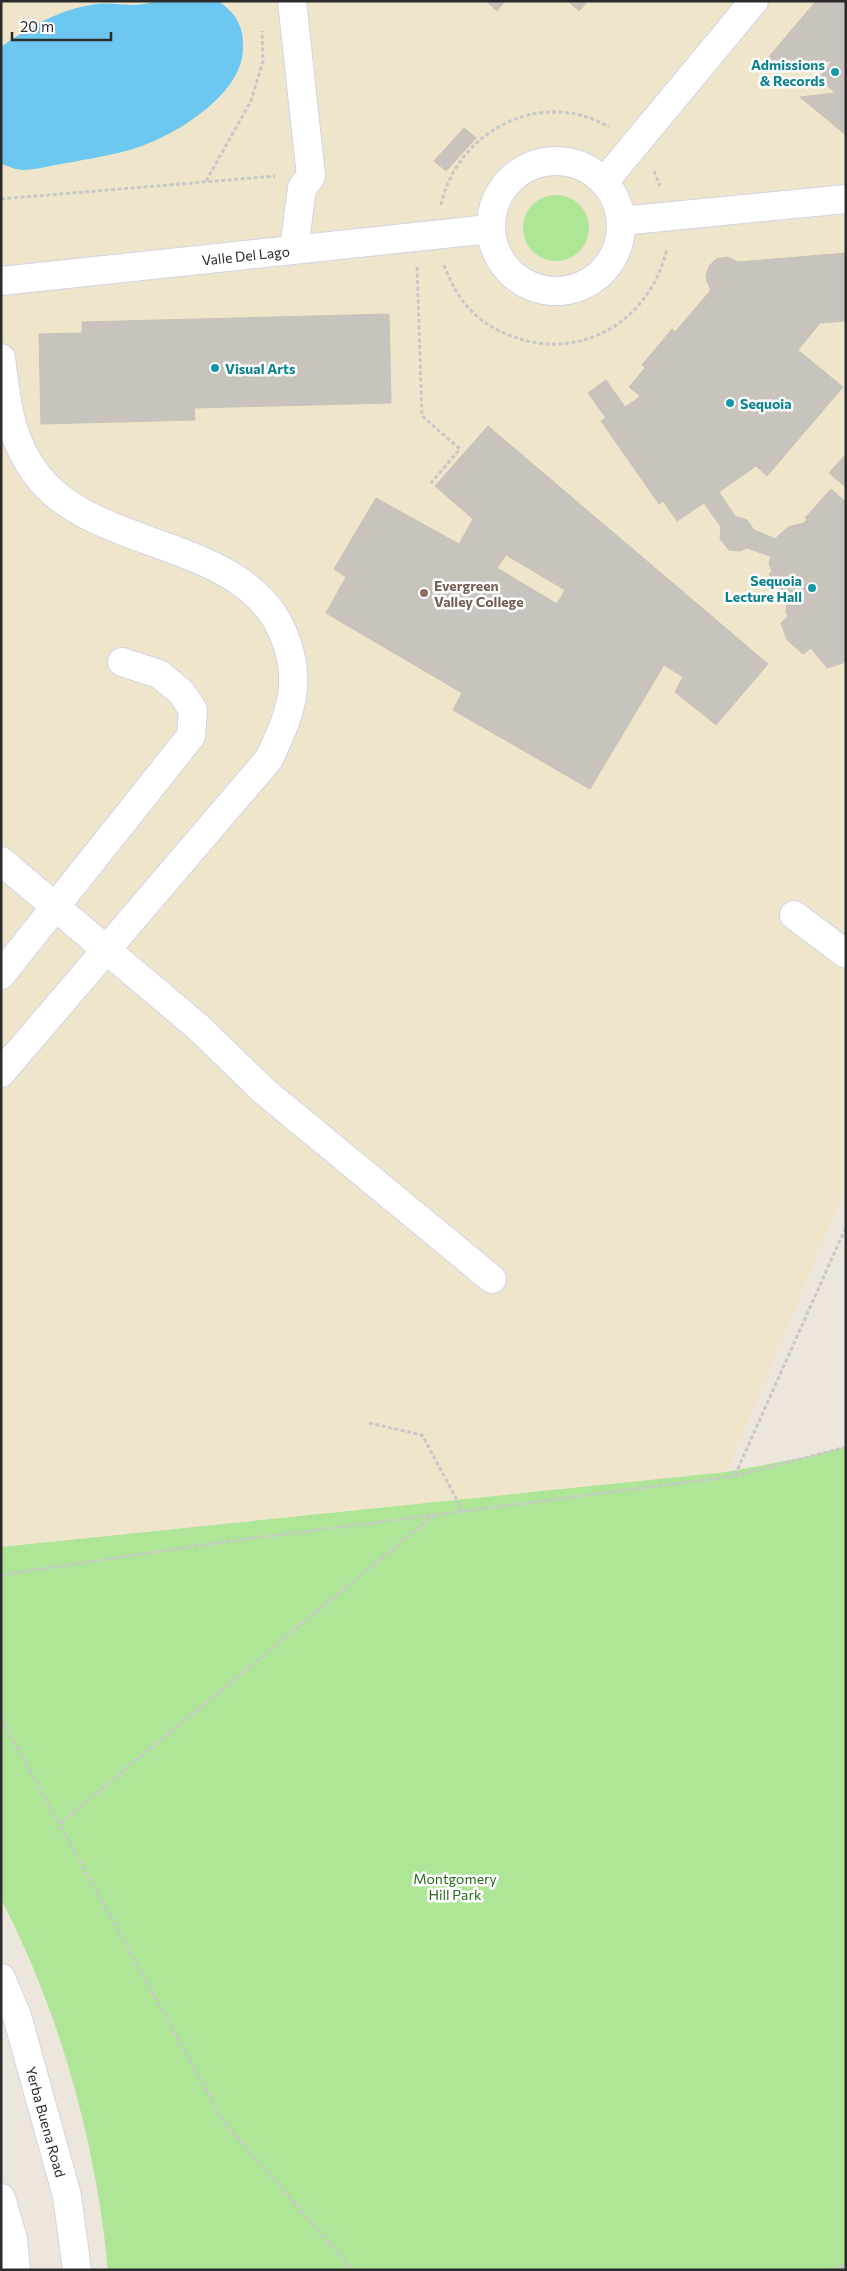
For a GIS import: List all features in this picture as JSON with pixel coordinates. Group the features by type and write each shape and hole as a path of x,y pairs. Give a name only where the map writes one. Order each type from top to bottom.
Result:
{"street":[{"path":"292,1 311,176 302,188 294,249"},
{"path":"604,182 754,1"},
{"path":"565,161 586,167 604,182 616,200 621,221 620,242 612,261 598,277 580,288 560,292 539,290 520,282 504,268 494,249 490,229 493,206 504,186 521,170 542,162 565,161"},
{"path":"621,221 846,199"},
{"name":"Valle Del Lago","path":"1,281 490,229"},
{"path":"1,358 9,414 18,446 38,476 65,502 100,522 216,568 240,581 265,605 279,622 291,651 294,684 288,718 269,759 1,1073"},
{"path":"1,974 56,909 191,736 193,710 181,692 159,674 122,662"},
{"path":"1,861 198,1027 264,1091 492,1279"},
{"path":"794,915 846,954"},
{"name":"Yerba Buena Road","path":"1,1978 9,2021 67,2196 77,2270"},
{"path":"1,2198 13,2239 16,2270"}],"path":[{"path":"206,182 251,101 263,61 261,24"},
{"path":"440,208 443,192 453,170 468,150 485,134 506,122 529,114 553,112 578,114 601,122 622,134 654,170 664,193 668,216 668,241 663,264 653,287 644,300 621,323 600,334 576,342 553,344 528,342 506,334 485,322 467,306 453,286 443,264"},
{"path":"1,199 282,176"},
{"path":"426,266 417,266 422,416 460,449 430,484"},
{"path":"735,1476 846,1227"},
{"path":"369,1423 422,1435 463,1511"},
{"path":"1,1575 208,1544 735,1476 846,1447"},
{"path":"60,1822 435,1514"},
{"path":"1,1718 224,2122 353,2270"},
{"path":"828,2270 846,2265"}],"shaded area":[{"name":"Evergreen Valley College","path":"1,1 846,1 846,1186 727,1472 1,1547"}],"green space":[{"path":"562,195 580,204 587,215 589,228 587,241 580,252 569,259 550,261 532,252 525,241 523,222 532,204 543,197"},
{"name":"Montgomery Hill Park","path":"846,1446 846,2270 108,2270 95,2174 72,2079 41,1987 1,1899 1,1547 727,1472 811,1456"}],"water":[{"path":"155,1 218,1 230,10 238,21 243,40 240,65 233,80 221,95 191,121 142,146 102,157 32,169 20,170 1,164 1,47 23,32 46,20 84,6 97,4 141,5"}],"building":[{"path":"486,1 505,1 497,11"},
{"path":"568,1 588,1 579,11"},
{"name":"Admissions & Records","path":"816,1 846,1 846,135 800,97 835,93 819,78 832,61 765,67 762,65"},
{"path":"464,128 476,138 446,171 434,161"},
{"name":"Sequoia","path":"846,253 846,321 820,323 798,350 843,387 767,476 756,466 719,492 735,516 747,520 754,530 776,539 770,556 747,548 740,551 729,550 720,539 721,527 704,503 677,521 663,501 659,504 601,421 606,418 588,393 606,380 625,407 640,396 629,387 645,368 642,365 672,329 675,332 711,290 706,275 709,266 716,259 727,257 738,262"},
{"name":"Visual Arts","path":"389,314 391,403 194,408 195,420 41,424 39,334 82,333 82,322"},
{"path":"488,426 768,664 716,725 675,692 683,677 664,665 590,789 453,710 462,693 326,613 346,577 334,569 376,498 459,544 473,519 435,486","holes":["506,555 565,590 557,604 497,568"]},
{"path":"846,454 846,487 829,473"},
{"name":"Sequoia Lecture Hall","path":"831,489 846,502 846,662 827,668 811,648 803,654 787,640 781,623 788,616 786,612 787,601 769,574 772,572 769,564 772,547 777,537 788,527 804,523 807,519 805,518"}],"place":[{"name":"Admissions & Records","path":"835,72"},
{"name":"Visual Arts","path":"215,368"},
{"name":"Sequoia","path":"730,403"},
{"name":"Sequoia Lecture Hall","path":"812,588"},
{"name":"Evergreen Valley College","path":"424,593"}]}
